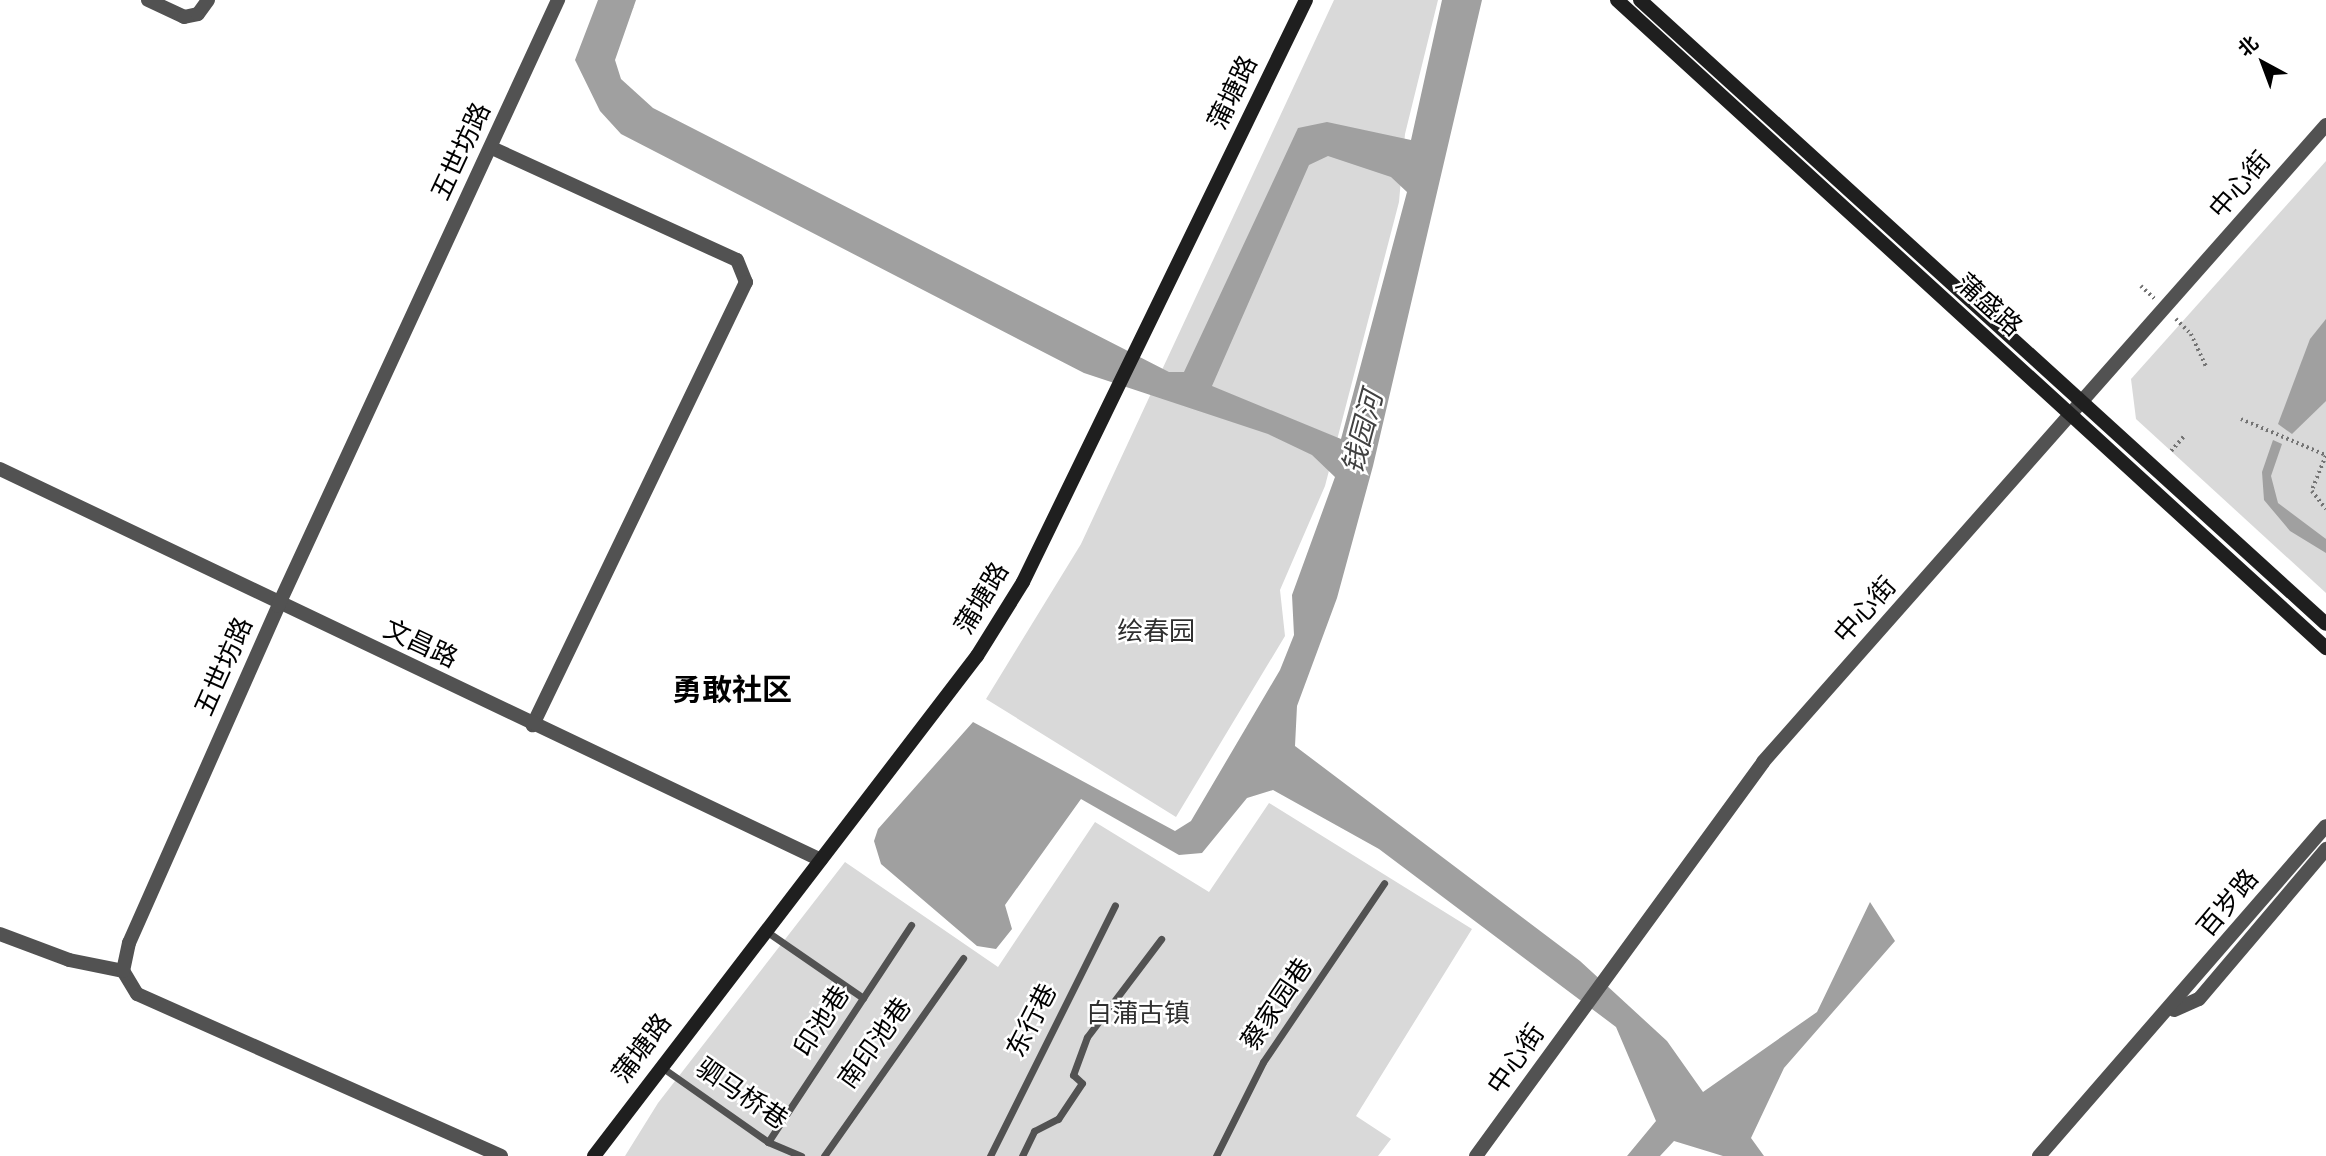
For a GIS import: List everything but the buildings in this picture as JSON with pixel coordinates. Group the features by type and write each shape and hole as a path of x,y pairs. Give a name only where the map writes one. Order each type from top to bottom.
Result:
{"main road":[{"name":"蒲塘路","path":"594,1156 763,930 821,860 977,656 1023,582 1306,0"},
{"name":"蒲盛路","path":"1617,0 2326,648"},
{"name":"蒲盛路","path":"1640,0 2326,624"}],"street":[{"path":"148,0 184,17 198,14 208,0"},
{"name":"五世坊路","path":"123,971 129,943 278,606 492,148 558,0"},
{"name":"中心街","path":"1476,1156 1607,972 1763,762 2074,417 2083,403 2326,125"},
{"path":"492,148 737,260 746,282 533,725"},
{"name":"文昌路","path":"0,469 278,606 821,860"},
{"name":"百岁路","path":"2039,1156 2169,1013 2326,826"},
{"name":"百岁路","path":"2169,1013 2199,999 2326,849"},
{"path":"0,934 69,960 123,971 137,994 501,1156"}],"lane":[{"name":"蔡家园巷","path":"1216,1156 1263,1062 1384,883"},
{"name":"东行巷","path":"990,1156 1115,905"},
{"name":"印池巷","path":"768,1142 911,925"},
{"path":"763,930 863,998"},
{"path":"1022,1156 1034,1131 1059,1118 1082,1083 1073,1075 1087,1037 1161,939"},
{"name":"南印池巷","path":"824,1156 963,958"},
{"name":"驷马桥巷","path":"660,1066 784,1153 801,1156"}],"path":[{"path":"2141,286 2191,334 2207,369"},
{"path":"2241,419 2326,455 2312,491 2326,509"},
{"path":"2171,451 2185,435"}],"green space":[{"name":"绘春园","path":"1334,0 1438,0 1405,134 1399,202 1325,486 1280,590 1285,636 1176,817 986,699 1081,544"},
{"path":"2326,161 2326,593 2136,419 2131,379"},
{"name":"白蒲古镇","path":"1269,803 1472,929 1356,1116 1391,1139 1378,1156 625,1156 658,1103 845,862 998,967 1095,822 1209,892"}],"water":[{"name":"钱园河","path":"598,0 636,0 615,60 621,79 653,108 1169,372 1184,372 1298,128 1327,122 1411,140 1442,0 1482,0 1373,466 1337,598 1297,706 1295,746 1580,961 1667,1041 1703,1092 1817,1012 1870,902 1895,941 1784,1068 1751,1138 1764,1156 1723,1156 1674,1141 1660,1156 1627,1156 1656,1121 1616,1027 1379,849 1273,790 1247,798 1202,853 1179,855 1081,799 1005,905 1012,929 996,949 977,946 881,864 874,841 878,829 973,722 1175,831 1191,821 1280,670 1294,635 1292,595 1335,477 1312,455 1268,434 1084,373 621,134 600,111 575,60","holes":["1328,156 1391,177 1407,192 1341,439 1212,386 1309,165"]},
{"path":"2326,319 2326,401 2292,434 2278,424 2310,339"},
{"path":"2273,440 2282,444 2271,476 2278,503 2326,539 2326,553 2290,531 2264,500 2262,472"}],"district":[{"name":"勇敢社区","path":"732,691"}]}
